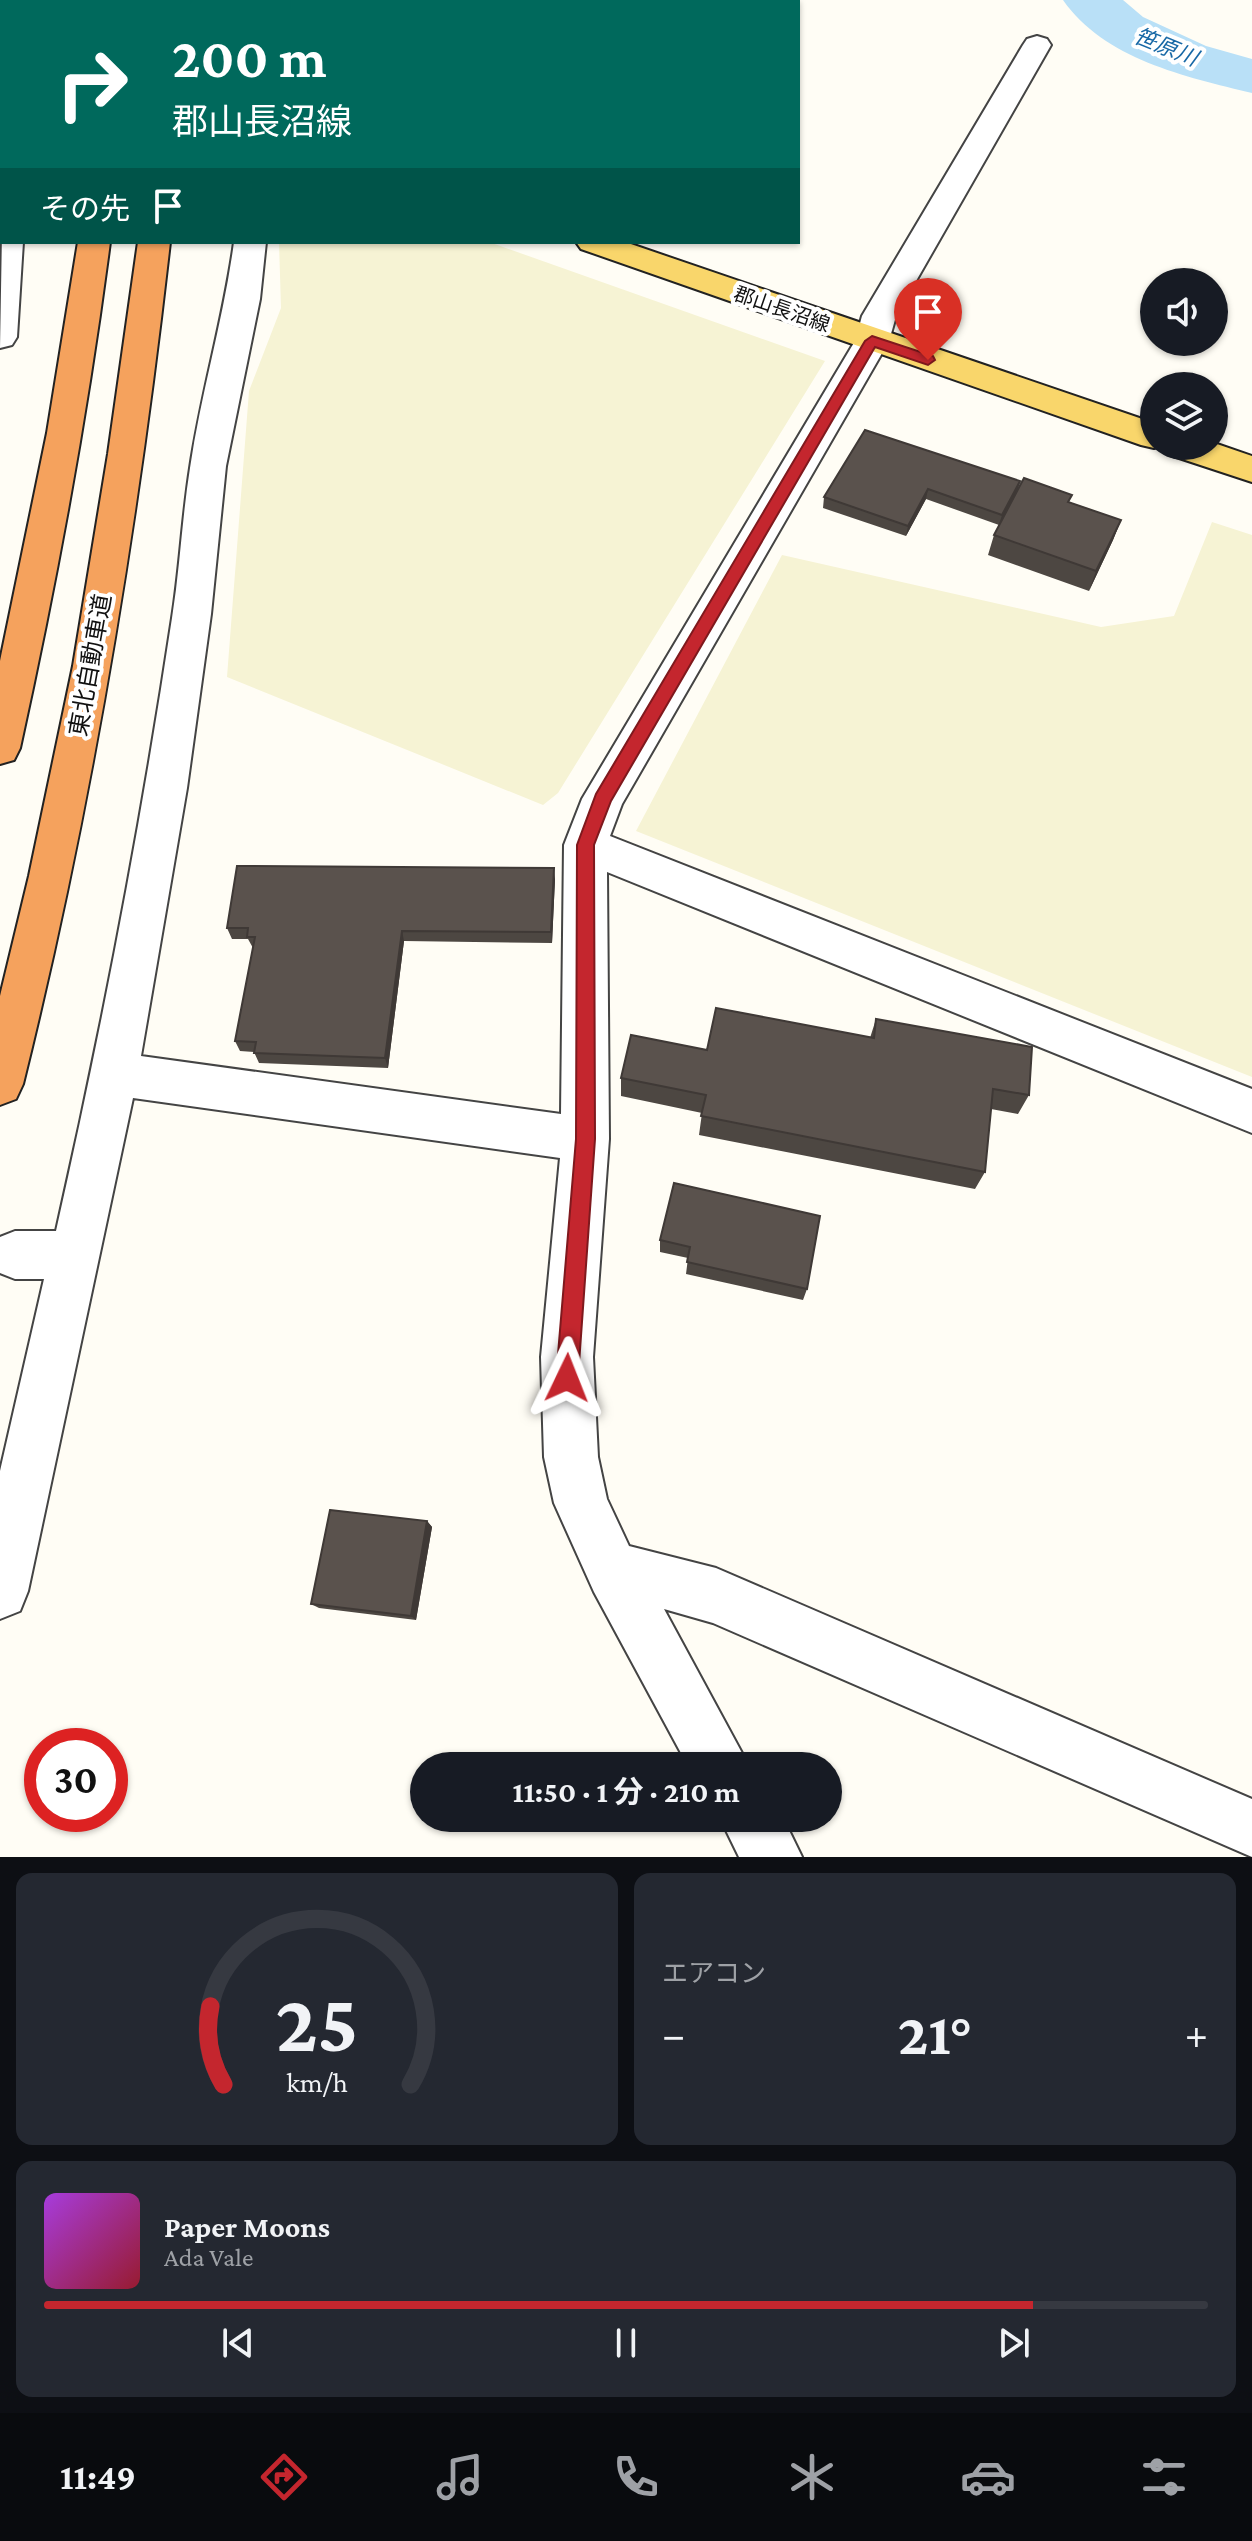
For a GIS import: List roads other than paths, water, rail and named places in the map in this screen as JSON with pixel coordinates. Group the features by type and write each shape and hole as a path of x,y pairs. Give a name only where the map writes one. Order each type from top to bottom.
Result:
{"highway":[{"path":"0,748 29,622 80,354 94,244"},
{"name":"東北自動車道","path":"0,1084 50,881 98,627 140,359 154,244"}],"main road":[{"name":"郡山長沼線","path":"598,244 1140,431"},
{"path":"1225,460 1252,469"}],"street":[{"path":"712,1752 613,1573 581,1503 571,1457 567,1357 585,1139 585,845 603,799 872,341 879,316 1037,45"},
{"path":"0,337 7,244"},
{"path":"0,1591 115,1074 166,788 192,614 208,466 243,299 250,244"},
{"path":"585,845 1252,1111"},
{"path":"115,1074 585,1139"},
{"path":"15,1255 76,1255"},
{"path":"613,1573 636,1574 716,1596 1252,1829"},
{"path":"758,1832 772,1857"}],"waterway":[{"name":"笹原川","path":"1090,0 1124,29 1186,58 1252,76"}]}
